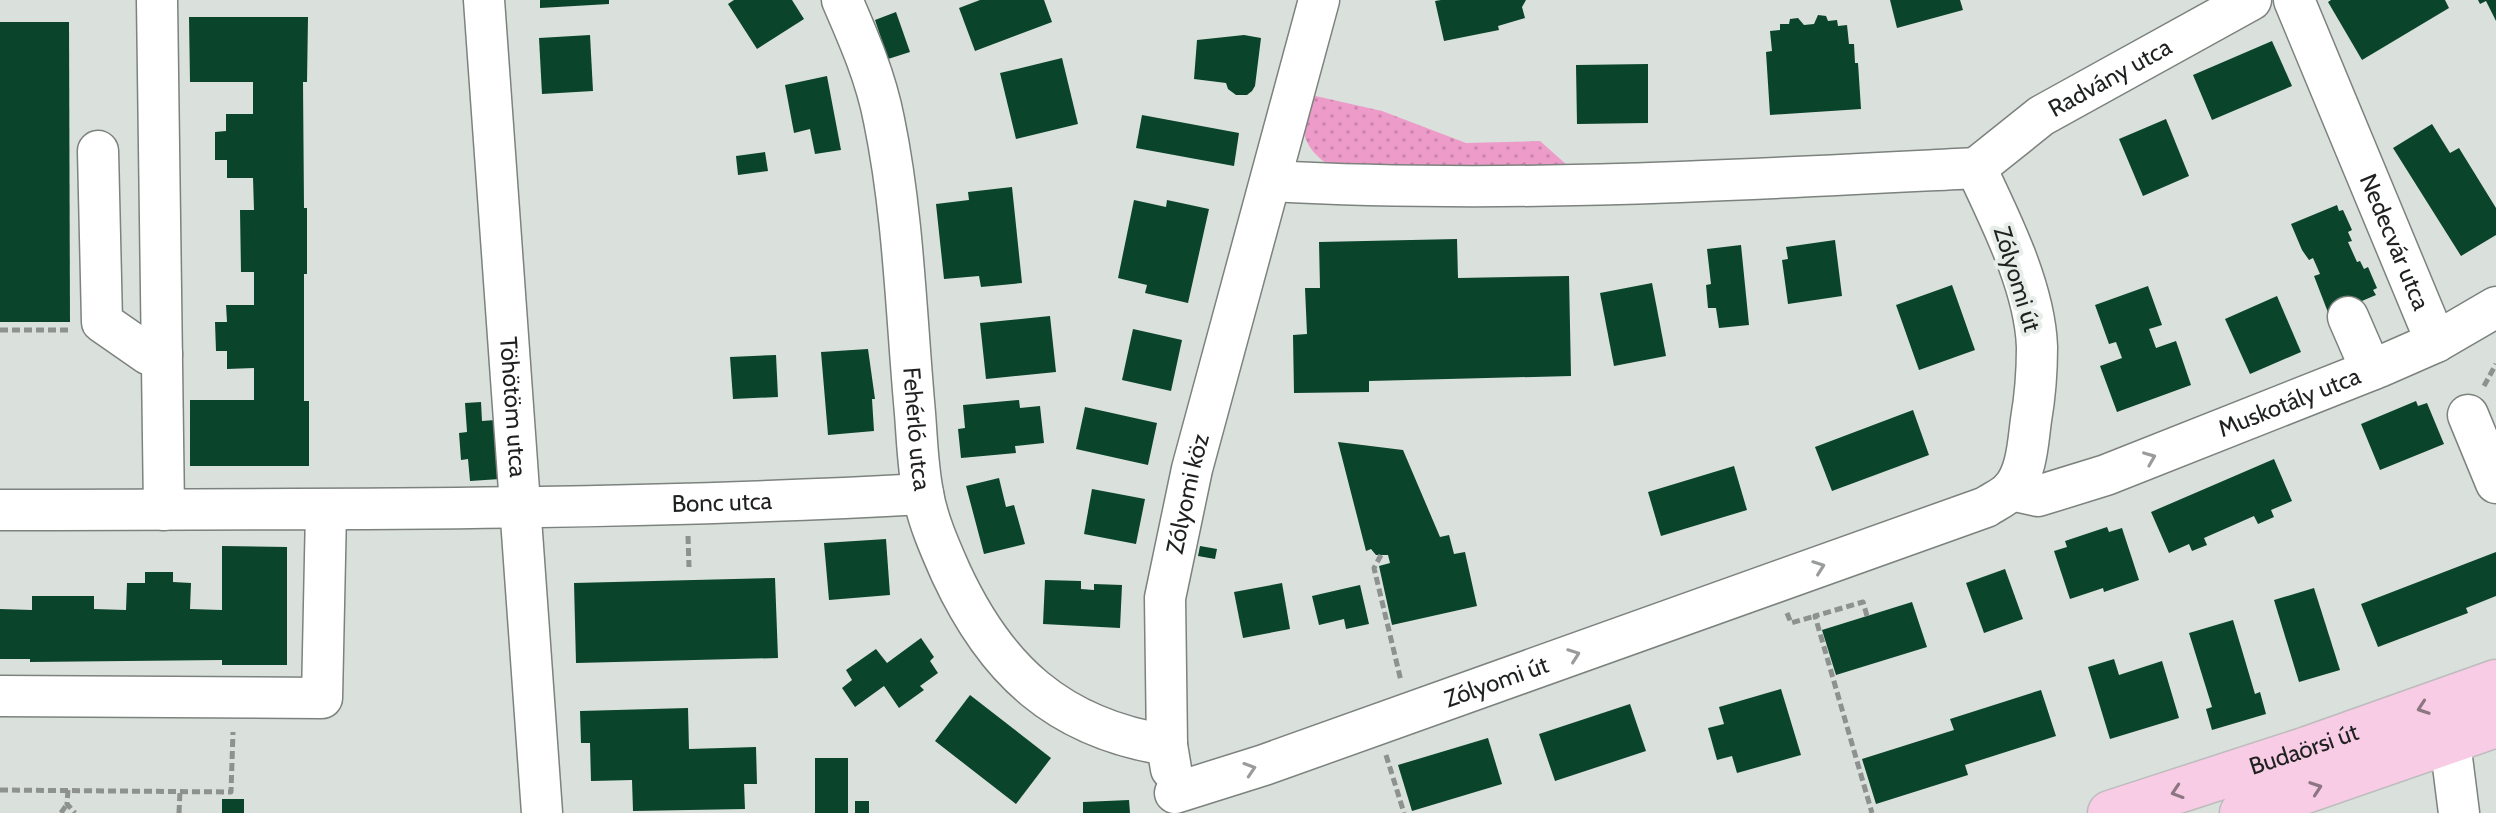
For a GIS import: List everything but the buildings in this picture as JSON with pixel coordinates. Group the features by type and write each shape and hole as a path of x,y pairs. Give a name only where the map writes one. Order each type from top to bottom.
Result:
{"main road":[{"name":"Budaörsi út","path":"2110,813 2307,749 2496,682"},
{"name":"Budaörsi út","path":"2242,813 2496,725"}],"street":[{"path":"157,0 164,510"},
{"name":"Töhötöm utca","path":"484,0 542,813"},
{"name":"Fehérló utca","path":"842,0 868,62 884,118 898,223 923,494 943,556 963,599 1010,669 1040,695 1097,728 1133,740 1167,745"},
{"path":"1319,0 1272,181 1352,186 1683,183 1976,168"},
{"name":"Radvány utca","path":"1976,168 2041,116 2251,0"},
{"name":"Nedecvár utca","path":"2294,0 2436,342"},
{"path":"98,151 102,322 148,354 162,354"},
{"name":"Zólyomi út","path":"1176,803 1409,713 1955,519 1986,507 2011,490 2023,470 2035,398 2037,345 2027,296 2012,250 1976,168"},
{"name":"Zólyomi köz","path":"1176,803 1167,745 1165,598 1196,454 1272,181"},
{"name":"Muskotály utca","path":"2011,490 2038,496 2077,485 2371,370 2436,342 2496,307"},
{"path":"2348,317 2371,370"},
{"path":"2468,415 2496,483"},
{"path":"2028,442 2077,485"},
{"name":"Bonc utca","path":"0,510 522,508 776,502 923,494"},
{"path":"0,696 322,698 326,511"},
{"path":"2450,742 2459,813"}],"path":[{"path":"0,330 72,330 102,322"},
{"path":"1381,555 1374,568 1409,713"},
{"path":"1791,623 1863,602 1867,616"},
{"path":"1815,616 1872,813"},
{"path":"0,790 231,792 234,697"},
{"path":"1384,746 1404,813"},
{"path":"61,813 67,804 68,790"},
{"path":"179,813 180,791"},
{"path":"67,804 75,813"}],"shaded area":[{"path":"1311,95 1382,111 1466,143 1540,141 1568,166 1340,172 1319,157 1306,140 1304,120"}]}
